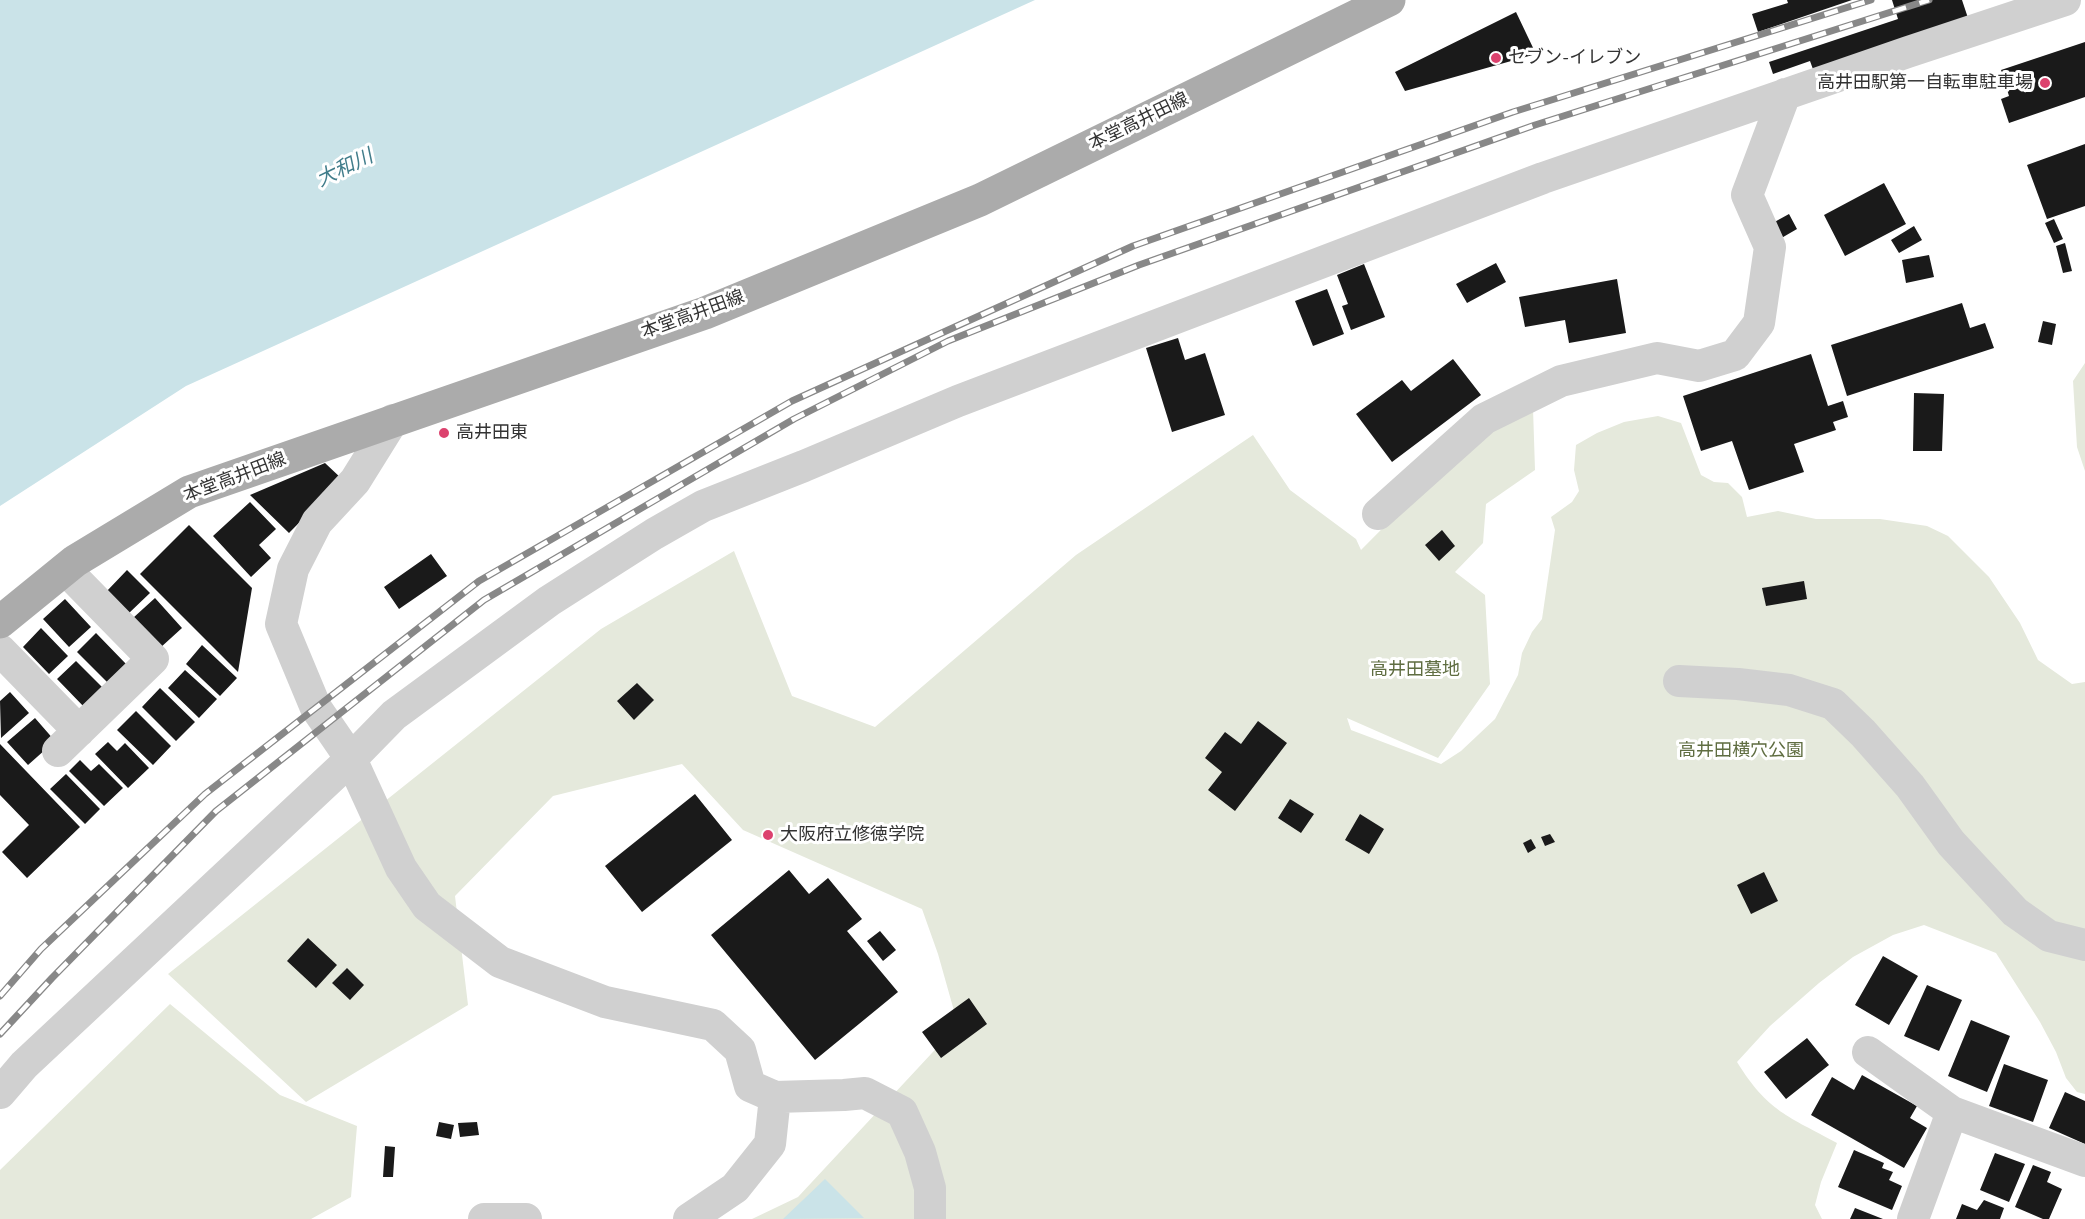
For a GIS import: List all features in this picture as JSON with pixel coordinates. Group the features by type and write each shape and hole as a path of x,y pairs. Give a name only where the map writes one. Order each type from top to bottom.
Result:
{"main road":[{"name":"本堂高井田線","path":"0,622 75,561 189,492 705,313 980,200 1389,0"}],"street":[{"path":"0,1093 24,1065 351,759 394,715 549,601 654,534 703,506 958,401 1544,178 2065,0"},
{"path":"1378,513 1484,419 1561,381 1657,358 1699,366 1735,355 1759,323 1770,247 1747,195 1785,94"},
{"path":"393,420 355,481 318,522 293,569 281,624 316,708 351,759 401,868 427,906 500,962 605,1002 713,1025 740,1050 750,1086 775,1096 865,1093 902,1112 920,1152 930,1188 930,1219"},
{"path":"0,650 68,741 153,659 65,569"},
{"path":"1679,681 1738,684 1789,690 1833,704 1894,768 1951,843 2015,912 2049,936 2085,945"},
{"path":"1868,1052 1952,1112 2085,1161"},
{"path":"689,1219 735,1188 770,1144 775,1096"},
{"path":"1913,1219 1952,1112"},
{"path":"484,1219 526,1219"}],"green space":[{"path":"2085,363 2085,471 2077,447 2073,381"},
{"path":"1533,408 1535,470 1486,504 1483,543 1455,572 1485,595 1490,684 1438,758 1347,718 1351,730 1441,764 1461,751 1495,719 1518,675 1522,653 1532,632 1542,619 1555,530 1551,517 1572,502 1579,491 1574,470 1576,445 1624,422 1658,416 1681,423 1701,475 1714,482 1728,483 1742,497 1747,517 1778,511 1816,519 1880,519 1927,526 1948,536 1989,577 2020,623 2038,660 2072,684 2085,682 2085,1094 2077,1092 2066,1078 2056,1052 2040,1022 1996,953 1924,925 1893,935 1853,957 1770,1026 1737,1062 1759,1092 1780,1111 1837,1143 1821,1182 1815,1205 1822,1219 752,1219 798,1197 958,1025 938,954 922,909 743,830 682,764 553,796 455,896 468,1005 306,1102 168,974 601,629 734,551 792,696 875,727 1076,555 1253,435 1290,490 1356,539 1361,550 1484,426"},
{"path":"170,1004 280,1095 357,1126 351,1197 311,1219 0,1219 0,1170"}],"water":[{"name":"大和川","path":"0,0 1035,0 186,386 0,506"},
{"path":"825,1179 864,1218 783,1219"}],"building":[{"path":"1787,0 1852,0 1758,32 1752,14 1788,3"},
{"path":"1892,0 1962,0 1969,21 1814,72 1810,61 1773,74 1769,62 1898,19"},
{"path":"1516,12 1536,54 1405,91 1395,72"},
{"name":"高井田駅第一自転車駐車場","path":"2085,42 2085,97 2009,123 2001,99 2009,96 2001,70"},
{"path":"2085,144 2085,206 2047,219 2027,165"},
{"path":"1884,183 1906,224 1845,256 1824,215"},
{"path":"1789,214 1797,229 1778,240 1769,225"},
{"path":"2054,219 2063,239 2054,243 2045,223"},
{"path":"1914,226 1922,240 1899,253 1891,240"},
{"path":"2065,243 2072,271 2063,273 2056,246"},
{"path":"1929,255 1934,277 1906,283 1902,260"},
{"path":"1496,263 1506,282 1467,303 1456,284"},
{"path":"1364,264 1385,317 1351,330 1342,306 1348,304 1337,275"},
{"path":"1617,279 1626,333 1569,343 1565,320 1525,327 1519,297"},
{"path":"1327,289 1344,334 1313,346 1295,301"},
{"path":"1962,303 1970,328 1985,323 1994,348 1847,396 1831,345"},
{"path":"2043,321 2056,324 2052,345 2038,342"},
{"path":"1178,338 1185,360 1205,353 1225,415 1172,432 1146,348"},
{"path":"1811,354 1828,406 1843,401 1848,417 1833,422 1836,430 1794,444 1804,472 1749,490 1732,441 1701,451 1683,396"},
{"path":"1453,359 1481,395 1392,462 1356,414 1402,380 1411,391"},
{"path":"1914,393 1944,394 1942,451 1913,451"},
{"path":"325,463 342,479 289,533 250,495"},
{"path":"250,502 276,529 259,545 271,558 251,577 213,536"},
{"path":"189,525 252,588 238,672 140,574"},
{"path":"1442,530 1455,546 1439,561 1425,545"},
{"path":"431,554 447,576 399,609 384,587"},
{"path":"127,570 150,593 128,614 106,592"},
{"path":"1804,581 1807,599 1766,606 1762,588"},
{"path":"155,598 182,628 160,648 133,618"},
{"path":"65,599 91,627 69,647 43,619"},
{"path":"41,628 68,656 49,674 23,647"},
{"path":"96,633 128,666 109,684 77,652"},
{"path":"202,645 237,678 220,696 186,664"},
{"path":"76,661 105,690 86,709 57,679"},
{"path":"185,670 217,699 199,718 168,688"},
{"path":"637,683 654,700 634,720 617,701"},
{"path":"160,688 195,722 176,741 142,707"},
{"path":"10,692 29,713 1,738 0,701"},
{"path":"136,711 171,746 153,765 117,730"},
{"path":"35,718 55,741 28,765 7,742"},
{"path":"1258,721 1287,743 1235,811 1208,790 1222,772 1205,758 1225,732 1241,744"},
{"path":"108,742 117,751 125,743 149,768 128,788 95,754"},
{"path":"0,744 80,827 27,878 2,852 29,825 0,795"},
{"path":"80,760 91,771 99,764 123,788 104,806 69,771"},
{"path":"66,774 100,809 85,824 50,789"},
{"path":"695,794 732,840 642,912 605,866"},
{"path":"1290,799 1314,814 1301,833 1278,818"},
{"path":"1360,814 1384,829 1369,854 1345,840"},
{"path":"1550,834 1555,842 1545,846 1541,837"},
{"path":"1531,839 1536,848 1528,853 1523,843"},
{"path":"789,870 809,894 828,878 862,919 847,931 898,992 815,1060 711,935"},
{"path":"1764,872 1778,901 1751,914 1737,885"},
{"path":"880,931 896,950 883,961 867,941"},
{"path":"308,938 337,965 316,988 287,961"},
{"path":"1883,956 1918,976 1889,1025 1855,1005"},
{"path":"347,968 364,985 350,1000 332,983"},
{"path":"1927,985 1962,1000 1939,1051 1904,1036"},
{"path":"969,998 987,1024 941,1058 922,1032"},
{"path":"1971,1020 2010,1036 1987,1092 1948,1076"},
{"path":"1807,1038 1829,1065 1786,1099 1764,1072"},
{"path":"2004,1064 2048,1080 2033,1122 1989,1106"},
{"path":"1862,1075 1917,1106 1910,1118 1927,1128 1904,1168 1811,1115 1832,1077 1854,1090"},
{"path":"2065,1092 2085,1101 2085,1144 2049,1128"},
{"path":"439,1122 454,1125 451,1139 436,1136"},
{"path":"477,1122 479,1135 460,1137 458,1123"},
{"path":"385,1146 395,1147 393,1177 383,1177"},
{"path":"1854,1150 1884,1163 1882,1168 1893,1172 1889,1180 1902,1186 1892,1210 1838,1187"},
{"path":"1995,1153 2025,1164 2009,1202 1980,1190"},
{"path":"2033,1165 2051,1172 2047,1182 2062,1189 2049,1219 2043,1219 2015,1207"},
{"path":"1984,1200 2004,1208 2000,1219 1956,1219 1962,1204 1977,1210"},
{"path":"1855,1208 1883,1219 1850,1219"}],"railway":[{"path":"0,996 41,949 205,794 479,581 792,401 1133,246 1513,112 1871,0"},
{"path":"0,1034 216,811 484,600 794,419 948,341 1139,265 1535,125 1929,0"}],"place":[{"name":"セブン-イレブン","path":"1496,58"},
{"name":"高井田駅第一自転車駐車場","path":"2045,83"},
{"name":"高井田東","path":"444,433"},
{"name":"大阪府立修徳学院","path":"768,835"}],"park label":[{"name":"高井田墓地","path":"1415,670"},
{"name":"高井田横穴公園","path":"1741,751"}]}
